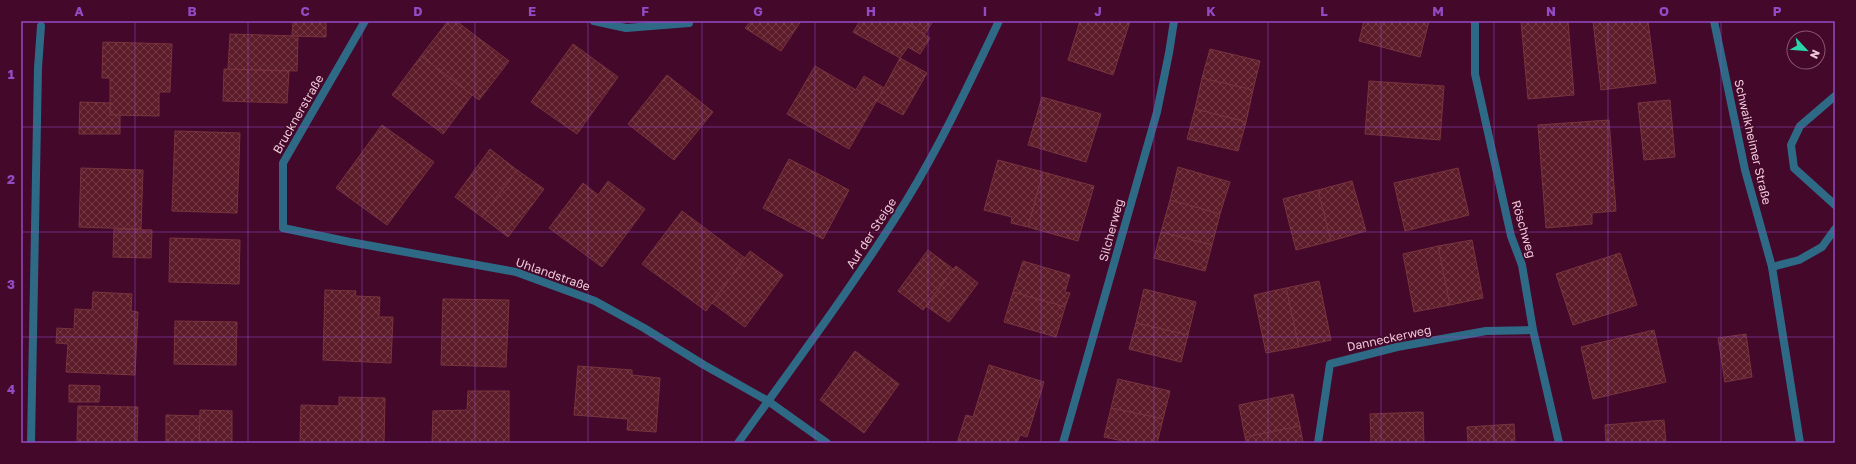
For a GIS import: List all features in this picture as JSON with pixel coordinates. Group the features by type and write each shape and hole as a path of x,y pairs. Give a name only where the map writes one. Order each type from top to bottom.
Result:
{"street":[{"name":"Brucknerstraße","path":"283,228 283,163 365,21"},
{"path":"594,21 626,28 689,23"},
{"name":"Auf der Steige","path":"738,443 848,291 906,200 954,115 999,21"},
{"name":"Silcherweg","path":"1063,443 1157,112 1174,21"},
{"name":"Röschweg","path":"1475,21 1475,74 1511,236 1522,265 1533,330 1560,443"},
{"name":"Schwaikheimer Straße","path":"1714,21 1745,170 1772,267 1800,443"},
{"path":"31,443 38,68 41,26"},
{"path":"1835,96 1800,126 1791,145 1794,168 1835,205"},
{"name":"Uhlandstraße","path":"283,228 350,242 516,272 595,301 768,401"},
{"path":"1772,267 1800,260 1822,247 1835,229"},
{"name":"Danneckerweg","path":"1318,443 1330,364 1397,347 1486,331 1533,330"},
{"path":"768,401 827,443"}],"building":[{"path":"293,21 326,21 326,37 292,36"},
{"path":"448,21 456,21 509,61 479,100 421,56"},
{"path":"751,21 801,21 781,51 745,28"},
{"path":"860,21 903,21 930,38 920,54 908,47 900,58 853,32"},
{"path":"903,21 933,21 925,34"},
{"path":"1080,21 1130,21 1113,75 1068,60"},
{"path":"1364,21 1429,21 1420,57 1359,41"},
{"path":"1521,21 1568,21 1574,95 1528,99"},
{"path":"1593,21 1648,21 1656,83 1601,90"},
{"path":"230,34 298,36 297,71 228,69"},
{"path":"103,42 172,44 170,92 159,92 159,116 110,115 110,78 102,78"},
{"path":"573,44 618,77 577,134 531,102"},
{"path":"1210,49 1260,61 1253,90 1202,78"},
{"path":"421,56 472,95 443,134 392,95"},
{"path":"900,58 927,73 903,115 877,101"},
{"path":"815,66 856,90 864,76 884,88 849,149 787,114"},
{"path":"224,69 289,71 287,103 223,101"},
{"path":"667,75 713,112 674,160 628,124"},
{"path":"1202,78 1253,90 1246,122 1195,109"},
{"path":"1369,81 1444,86 1440,140 1365,134"},
{"path":"1042,97 1101,114 1086,162 1028,145"},
{"path":"1670,100 1675,157 1644,160 1638,103"},
{"path":"80,102 110,103 110,115 120,115 120,134 79,134"},
{"path":"1195,109 1246,122 1238,151 1187,139"},
{"path":"1609,120 1616,211 1592,213 1592,224 1546,228 1538,125"},
{"path":"382,125 434,162 387,225 336,188"},
{"path":"175,131 240,133 237,213 172,211"},
{"path":"490,149 517,170 482,217 455,197"},
{"path":"789,159 849,190 823,239 763,208"},
{"path":"998,160 1043,172 1028,227 1011,223 1012,217 984,210"},
{"path":"1178,167 1230,182 1220,214 1170,200"},
{"path":"81,168 143,170 141,229 79,227"},
{"path":"1458,168 1469,215 1405,231 1394,183"},
{"path":"517,170 544,189 508,237 482,217"},
{"path":"1043,172 1094,186 1078,241 1028,227"},
{"path":"608,181 645,209 602,267 549,228 583,183 598,195"},
{"path":"1352,181 1366,231 1331,241 1318,190"},
{"path":"1318,190 1331,241 1296,250 1283,199"},
{"path":"1170,200 1220,214 1212,245 1161,232"},
{"path":"682,211 745,258 706,311 642,264"},
{"path":"114,229 152,230 151,258 113,257"},
{"path":"1161,232 1212,245 1205,271 1154,258"},
{"path":"170,238 240,240 239,284 169,282"},
{"path":"1472,240 1483,298 1450,305 1438,246"},
{"path":"1438,246 1450,305 1414,312 1403,254"},
{"path":"928,250 953,269 923,310 898,291"},
{"path":"750,251 783,275 745,327 712,303"},
{"path":"1620,253 1637,305 1573,325 1556,274"},
{"path":"1023,261 1070,275 1065,292 1070,293 1065,307 1013,292"},
{"path":"956,266 978,283 949,322 926,306"},
{"path":"1319,281 1331,340 1299,347 1286,288"},
{"path":"1286,288 1299,347 1266,353 1254,295"},
{"path":"1144,289 1196,302 1188,335 1136,323"},
{"path":"325,290 356,291 355,296 380,297 379,317 393,317 391,363 323,360"},
{"path":"93,292 132,294 131,311 138,312 135,375 66,372 68,344 56,343 57,328 74,329 75,309 92,310"},
{"path":"1013,292 1065,307 1056,337 1004,322"},
{"path":"443,299 509,300 506,367 441,365"},
{"path":"175,321 237,322 236,365 174,364"},
{"path":"1136,323 1188,335 1181,362 1129,349"},
{"path":"1654,330 1666,382 1593,399 1581,347"},
{"path":"1746,334 1752,377 1725,382 1718,338"},
{"path":"855,351 899,384 864,433 820,400"},
{"path":"989,365 1044,382 1027,437 1020,435 1017,443 957,443 966,415 973,417"},
{"path":"578,366 632,370 632,375 660,378 656,432 627,430 628,419 574,415"},
{"path":"1118,379 1170,391 1163,419 1111,408"},
{"path":"69,385 100,386 99,402 69,402"},
{"path":"468,391 509,391 509,443 432,443 433,411 467,410"},
{"path":"1293,394 1300,426 1245,437 1239,405"},
{"path":"339,397 385,398 384,443 300,443 301,405 339,406"},
{"path":"78,406 138,407 137,443 77,442"},
{"path":"1111,408 1163,419 1157,443 1132,443 1104,437"},
{"path":"200,410 232,411 232,443 199,443"},
{"path":"1423,412 1424,443 1371,443 1370,414"},
{"path":"166,415 200,416 199,443 166,443"},
{"path":"1664,420 1666,443 1606,443 1605,425"},
{"path":"1514,424 1515,443 1468,443 1467,427"},
{"path":"1300,426 1303,443 1246,443 1245,437"}]}
